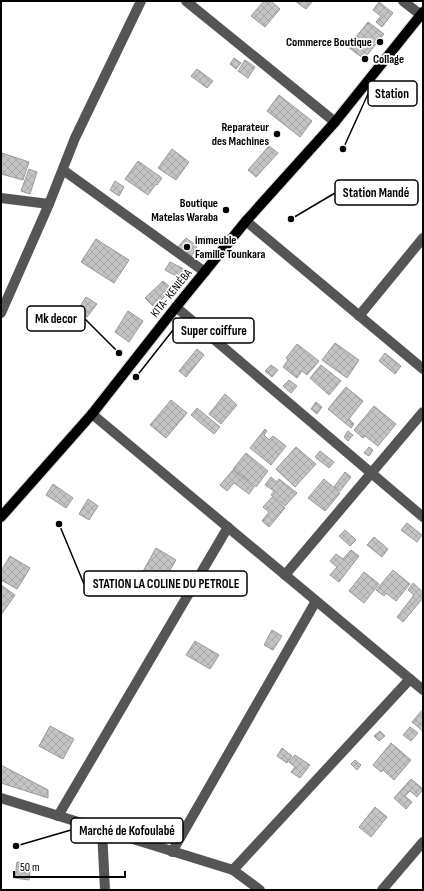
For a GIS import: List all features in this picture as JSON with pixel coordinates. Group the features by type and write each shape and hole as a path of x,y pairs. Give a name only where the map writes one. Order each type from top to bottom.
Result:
{"main road":[{"name":"KITA- KENIÉBA","path":"1,517 92,414 246,221 335,122 422,13"}],"street":[{"path":"1,313 49,204 75,138 142,1"},
{"path":"186,1 335,122"},
{"path":"403,1 422,13"},
{"path":"63,170 205,272"},
{"path":"1,198 49,204"},
{"path":"246,221 423,369"},
{"path":"359,316 423,238"},
{"path":"176,307 423,517"},
{"path":"285,575 423,412"},
{"path":"92,414 423,690"},
{"path":"58,816 228,528"},
{"path":"172,852 316,601"},
{"path":"233,870 410,679"},
{"path":"1,798 233,870 260,890"},
{"path":"102,830 105,890"},
{"path":"382,890 423,842"}],"building":[{"path":"264,1 271,1 280,9 265,27 251,16"},
{"path":"295,1 313,1 306,9"},
{"path":"379,2 393,13 382,27 376,22 381,16 373,10"},
{"path":"368,22 384,34 364,59 348,47"},
{"path":"234,58 241,63 236,69 230,64"},
{"path":"245,60 255,67 248,78 238,71"},
{"path":"197,69 213,81 207,88 191,76"},
{"path":"279,95 312,121 300,137 267,111"},
{"path":"269,146 278,153 256,177 248,170"},
{"path":"172,149 189,162 176,180 158,168"},
{"path":"2,153 29,162 23,180 1,174"},
{"path":"138,161 162,178 148,195 125,179"},
{"path":"29,169 37,172 30,194 21,191"},
{"path":"115,181 124,187 119,196 110,190"},
{"name":"immeuble Famille Tounkara","path":"186,238 197,246 191,257 177,248"},
{"path":"96,239 129,260 114,283 81,262"},
{"path":"170,262 184,269 180,278 165,270"},
{"path":"163,281 171,288 155,308 145,298"},
{"path":"86,297 97,304 87,317 77,311"},
{"path":"128,311 143,321 129,342 115,332"},
{"path":"335,343 359,360 347,378 322,360"},
{"path":"297,344 319,361 307,375 302,371 297,378 283,367 288,360 286,358"},
{"path":"197,349 204,355 186,377 179,371"},
{"path":"385,353 401,366 395,374 379,361"},
{"path":"271,365 278,370 272,377 265,371"},
{"path":"321,365 341,381 329,395 310,378"},
{"path":"289,380 297,386 291,393 283,386"},
{"path":"346,387 363,401 349,419 354,424 351,428 328,409"},
{"path":"225,394 237,405 221,424 209,414"},
{"path":"171,400 187,413 166,438 150,425"},
{"path":"316,402 322,407 317,414 311,409"},
{"path":"374,406 396,424 378,446 365,436 363,438 354,430"},
{"path":"197,408 220,427 214,434 191,415"},
{"path":"265,429 267,431 264,435 269,440 273,436 286,446 271,465 250,448"},
{"path":"348,431 353,435 348,441 344,437"},
{"path":"296,447 316,464 295,487 276,469"},
{"path":"369,447 373,450 369,456 364,453"},
{"path":"320,451 334,462 329,468 315,457"},
{"path":"246,453 268,471 256,487 233,469"},
{"path":"233,470 254,487 249,494 234,483 227,491 220,485"},
{"path":"345,472 351,477 340,491 334,487"},
{"path":"271,477 277,482 279,479 297,493 285,506 271,495 274,491 265,485"},
{"path":"324,479 340,493 325,511 308,498"},
{"path":"53,484 73,498 66,508 46,495"},
{"path":"272,497 285,508 269,527 262,521 269,512 263,507"},
{"path":"88,499 98,506 89,520 79,514"},
{"path":"407,523 422,535 417,542 401,530"},
{"path":"345,530 356,540 350,546 339,536"},
{"path":"374,537 388,549 382,557 367,545"},
{"path":"156,548 176,560 162,584 142,573"},
{"path":"351,550 359,556 339,582 330,575 337,567 330,561 336,554 343,559"},
{"path":"10,556 30,568 17,589 1,580 1,571"},
{"path":"393,570 410,584 396,601 386,593 384,596 376,590"},
{"path":"364,572 379,584 364,603 349,591"},
{"path":"413,583 423,592 423,598 403,622 397,617 414,595 408,590"},
{"path":"1,585 15,595 1,615"},
{"path":"272,630 282,636 273,650 264,645"},
{"path":"195,641 219,655 210,669 186,655"},
{"path":"423,709 423,731 412,722"},
{"path":"50,726 74,739 63,759 39,746"},
{"path":"410,727 418,733 411,741 403,735"},
{"path":"380,731 385,736 379,741 374,736"},
{"path":"391,743 411,760 394,780 383,770 381,772 373,765"},
{"path":"282,748 292,756 287,763 277,756"},
{"path":"295,755 310,765 300,778 291,772 295,767 289,762"},
{"path":"355,760 361,765 357,770 351,764"},
{"path":"1,765 48,790 48,798 1,783"},
{"path":"411,779 423,789 417,797 410,791 405,796 412,802 406,809 394,798"},
{"path":"375,807 387,817 371,837 359,827"},
{"path":"17,862 31,864 29,880 15,878"}],"place":[{"name":"Commerce Boutique","path":"380,42"},
{"name":"Collage","path":"365,59"},
{"name":"Reparateur des Machines","path":"277,134"},
{"name":"Station","path":"343,149"},
{"name":"Boutique Matelas Waraba","path":"226,210"},
{"name":"Station Mandé","path":"291,219"},
{"name":"immeuble Famille Tounkara","path":"187,247"},
{"name":"Mk decor","path":"119,353"},
{"name":"Super coiffure","path":"136,377"},
{"name":"STATION LA COLINE DU PETROLE","path":"59,524"},
{"name":"Marché de Kofoulabé","path":"16,846"}]}
